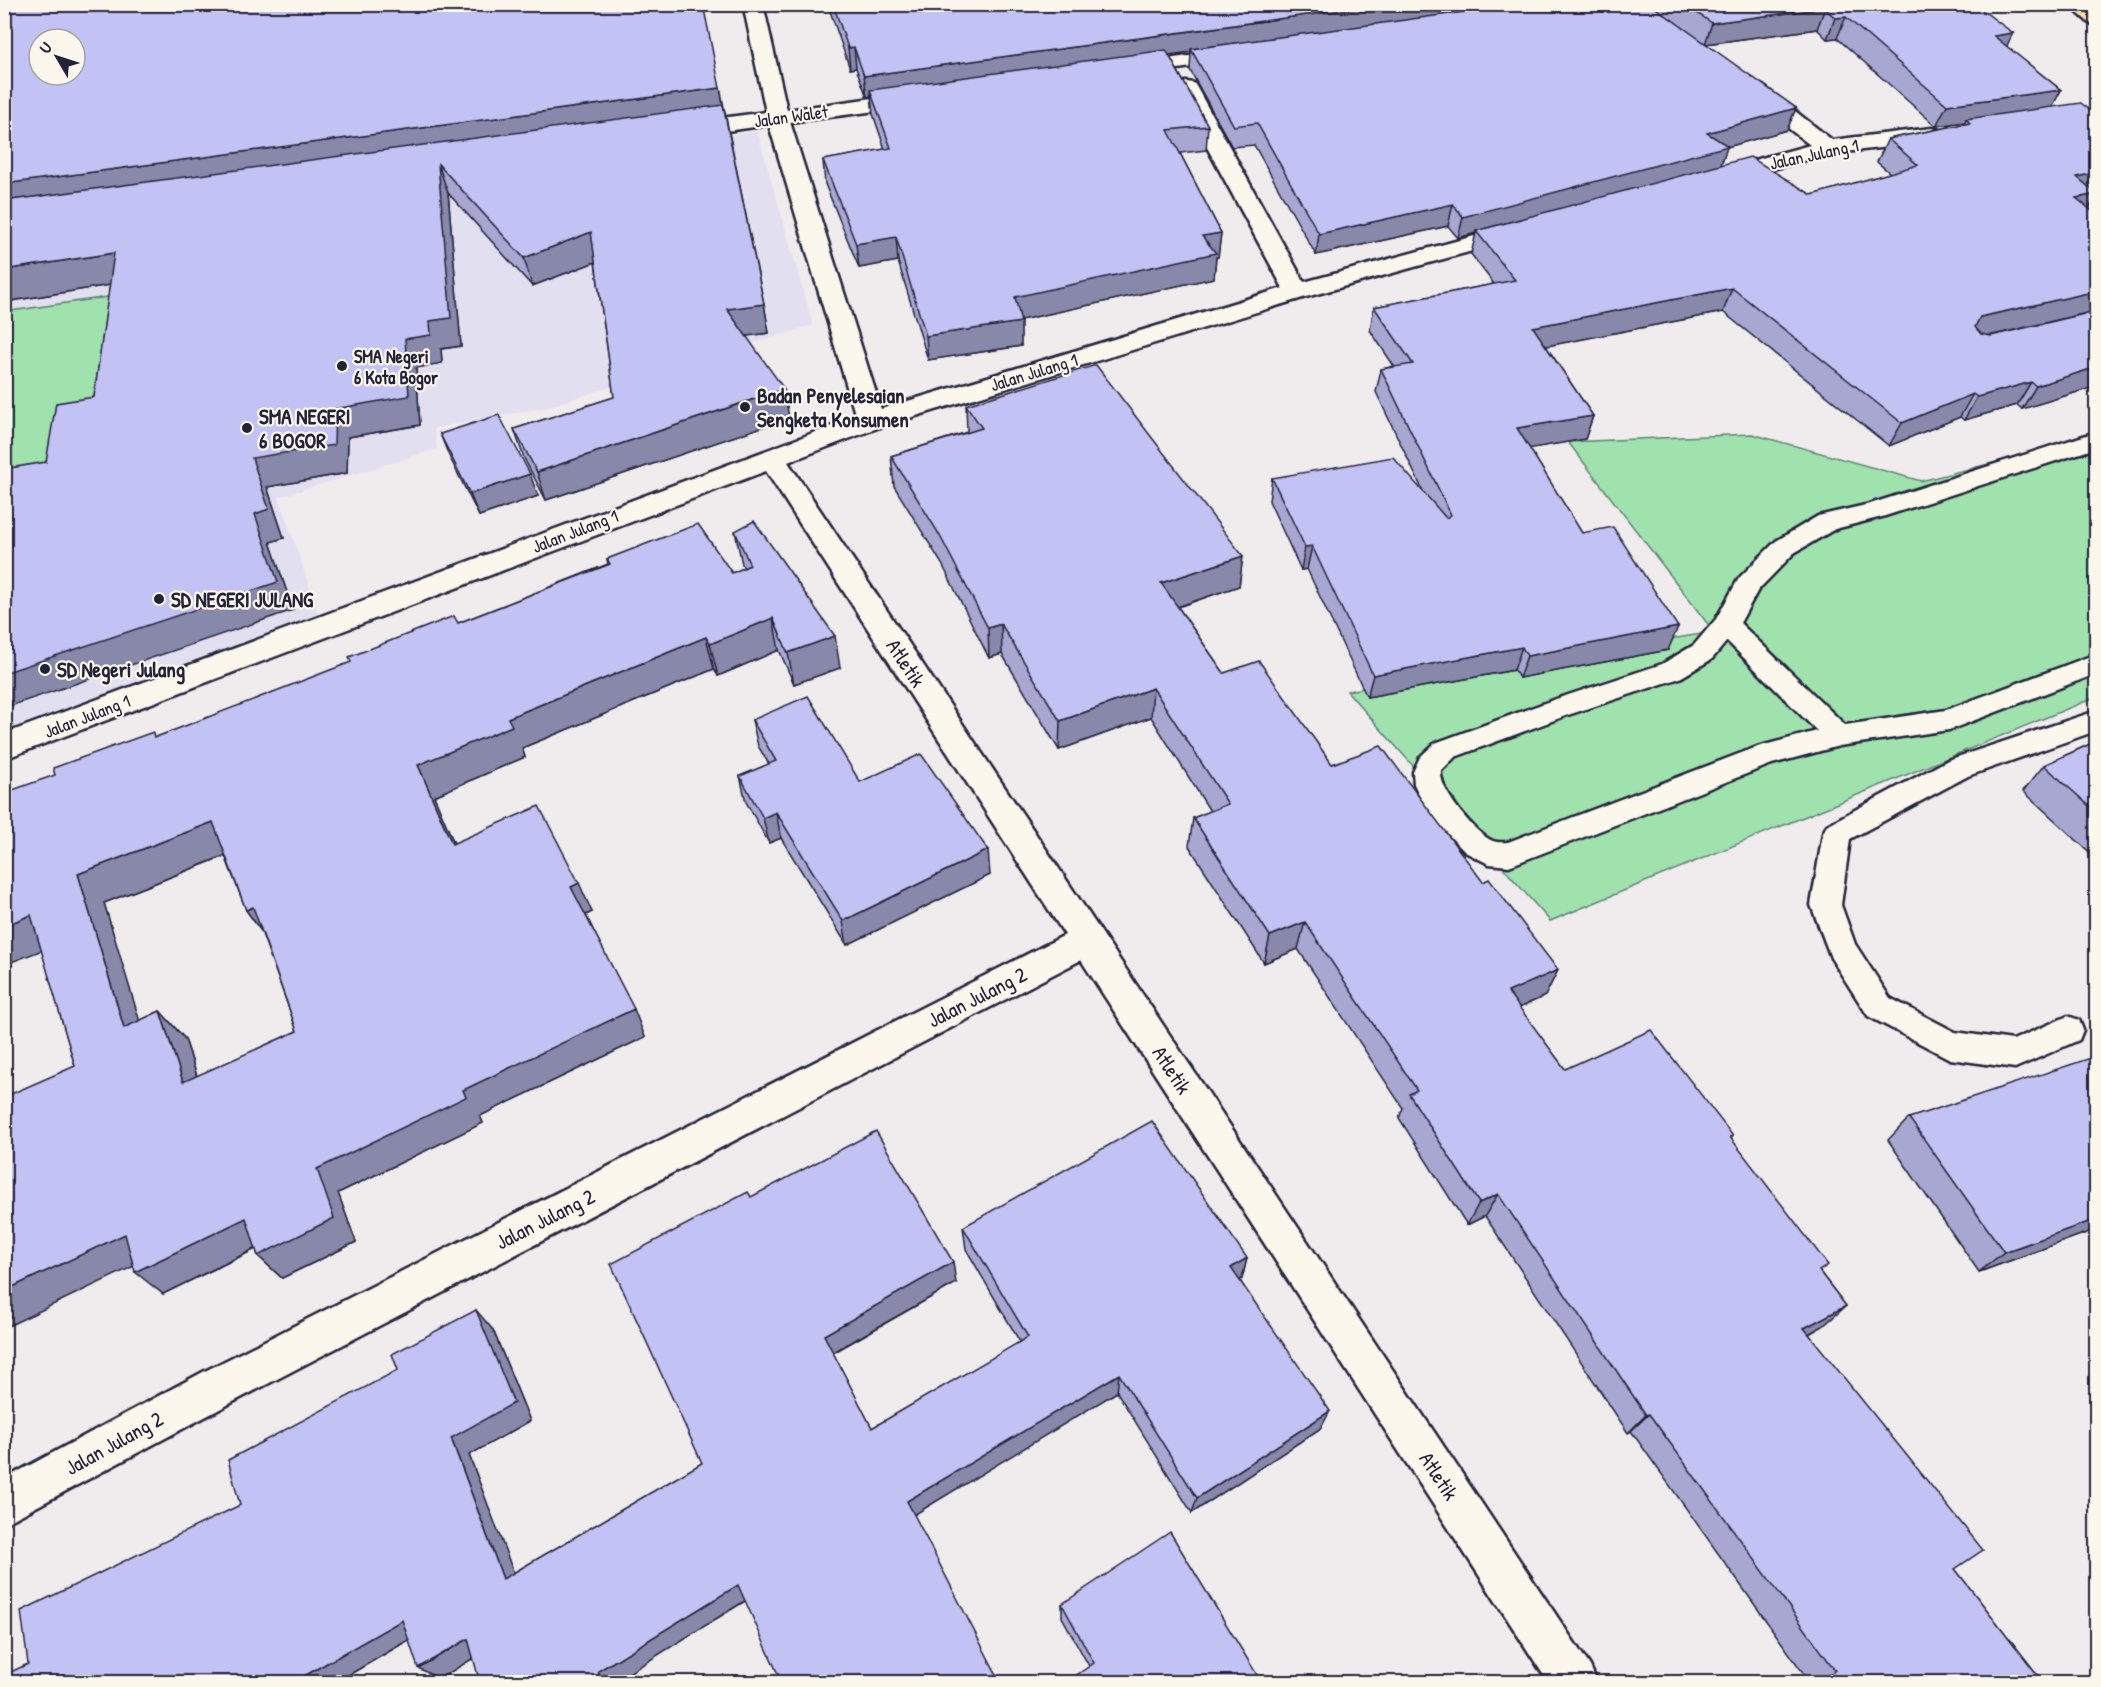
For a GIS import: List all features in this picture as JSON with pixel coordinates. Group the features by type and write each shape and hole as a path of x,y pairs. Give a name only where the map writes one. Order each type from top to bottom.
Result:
{"main road":[{"path":"2080,5 2097,19"}],"street":[{"path":"753,4 778,118 871,421"},
{"path":"1104,73 1255,53"},
{"path":"1173,64 1297,292"},
{"path":"1743,83 1827,147"},
{"name":"Jalan Walet","path":"664,133 932,97"},
{"name":"Jalan Julang 1","path":"1689,185 1827,147 1951,133"},
{"name":"Jalan Julang 1","path":"4,747 871,421 1297,292 1539,226"},
{"name":"Atletik","path":"771,457 1574,1683"},
{"name":"Jalan Julang 2","path":"4,1503 218,1387 1088,940"}],"lane":[{"path":"2097,440 1873,511 1827,522 1785,547 1748,584 1726,625 1703,652 1671,671 1559,708 1445,750 1432,761 1425,775 1428,789 1468,840 1496,854 1509,854 1767,754 1839,735 1949,720 2097,664"},
{"path":"1726,625 1839,735"},
{"path":"2068,1030 2015,1054 1950,1046 1879,1007 1842,949 1826,905 1837,833 1958,768 2097,721"}],"shaded area":[{"name":"SMA Negeri 6 Kota Bogor","path":"757,131 813,325 546,407 434,428 437,449 279,497 321,621 5,734 4,240"}],"green space":[{"path":"122,295 104,421 42,486 4,492 4,312"},
{"path":"1752,434 1921,481 2096,437 2096,697 1550,921 1347,691 1714,632 1568,442"}],"building":[{"path":"4,4 703,4 720,88 4,184"},
{"path":"833,4 1387,4 864,76 854,47 848,48"},
{"path":"1523,4 1650,4 1796,108 1707,133 1728,146 1463,217 1453,204 1319,234 1257,123 1234,126 1191,49"},
{"path":"1684,4 1974,4 2013,33 1994,36 2061,90 1947,105 1846,17 1835,18 1825,8 1712,23"},
{"path":"1166,50 1208,126 1168,130 1221,233 1202,236 1216,253 1015,297 1021,322 926,336 896,237 856,244 823,160 891,148 870,90"},
{"path":"2081,103 2092,112 2097,111 2097,172 2077,177 2097,194 2076,198 2097,215 2097,291 1980,317 1975,327 1981,334 1991,336 2097,311 2097,367 2036,386 2031,382 1977,397 1973,394 1902,423 1732,288 1533,327 1593,416 1517,428 1582,533 1613,527 1678,627 1527,656 1522,647 1373,675 1312,546 1305,547 1272,478 1393,457 1446,518 1451,515 1381,369 1413,364 1374,307 1515,280 1476,231 1750,157 1812,195 1918,165 1888,139 1970,123 1966,119"},
{"name":"SMA Negeri 6 Kota Bogor","path":"723,105 764,304 727,309 784,389 537,472 514,429 614,397 591,232 524,258 438,164 451,318 430,321 431,335 405,339 409,396 335,409 334,445 252,458 269,509 255,514 278,582 4,673 4,469 46,462 56,403 94,397 114,253 4,270 4,201"},
{"path":"1096,365 1243,556 1161,583 1224,673 1259,661 1332,764 1381,746 1483,882 1489,879 1558,970 1508,992 1565,1069 1651,1030 1828,1265 1819,1271 1846,1306 1804,1328 1983,1550 1955,1569 2044,1683 1816,1683 1835,1670 1649,1414 1646,1415 1498,1194 1479,1203 1409,1094 1417,1090 1305,922 1270,936 1193,818 1228,804 1153,688 1060,721 1001,624 988,628 939,534 891,456 982,428 966,405"},
{"path":"499,415 530,474 470,494 440,434"},
{"path":"754,521 835,636 788,653 773,618 710,644 706,637 508,718 512,726 418,765 452,844 539,806 579,883 571,887 634,1009 463,1090 466,1097 317,1169 334,1218 258,1256 246,1218 135,1272 125,1234 4,1291 4,1097 75,1066 31,915 4,926 4,793 55,775 53,768 153,732 154,738 351,662 349,657 454,616 458,623 610,564 607,559 698,524 732,573 750,565 735,531","holes":["213,822 246,910 253,907 297,1031 183,1082 160,1011 124,1028 78,874"]},
{"path":"808,696 860,782 921,754 988,850 843,921 776,812 763,818 740,776 776,761 752,720"},
{"path":"2097,741 2097,813 2044,765"},
{"path":"2097,1056 2097,1219 2004,1252 1909,1118"},
{"path":"1152,1121 1247,1258 1231,1268 1330,1411 1197,1498 1119,1374 907,1501 1001,1683 782,1683 738,1585 598,1671 602,1683 480,1683 468,1639 418,1668 402,1620 292,1683 4,1683 4,1675 28,1664 21,1611 240,1505 228,1460 398,1370 392,1354 476,1310 514,1403 451,1438 503,1579 702,1463 611,1264 748,1192 751,1197 876,1131 953,1262 824,1335 872,1428 1028,1337 963,1227"},
{"path":"1170,1532 1262,1683 1065,1683 1094,1663 1062,1604"}],"place":[{"name":"SMA Negeri 6 Kota Bogor","path":"342,366"},
{"name":"Badan Penyelesaian Sengketa Konsumen","path":"745,407"},
{"name":"SMA NEGERI 6 BOGOR","path":"247,428"},
{"name":"SD NEGERI JULANG","path":"159,599"},
{"name":"SD Negeri Julang","path":"45,669"}]}
